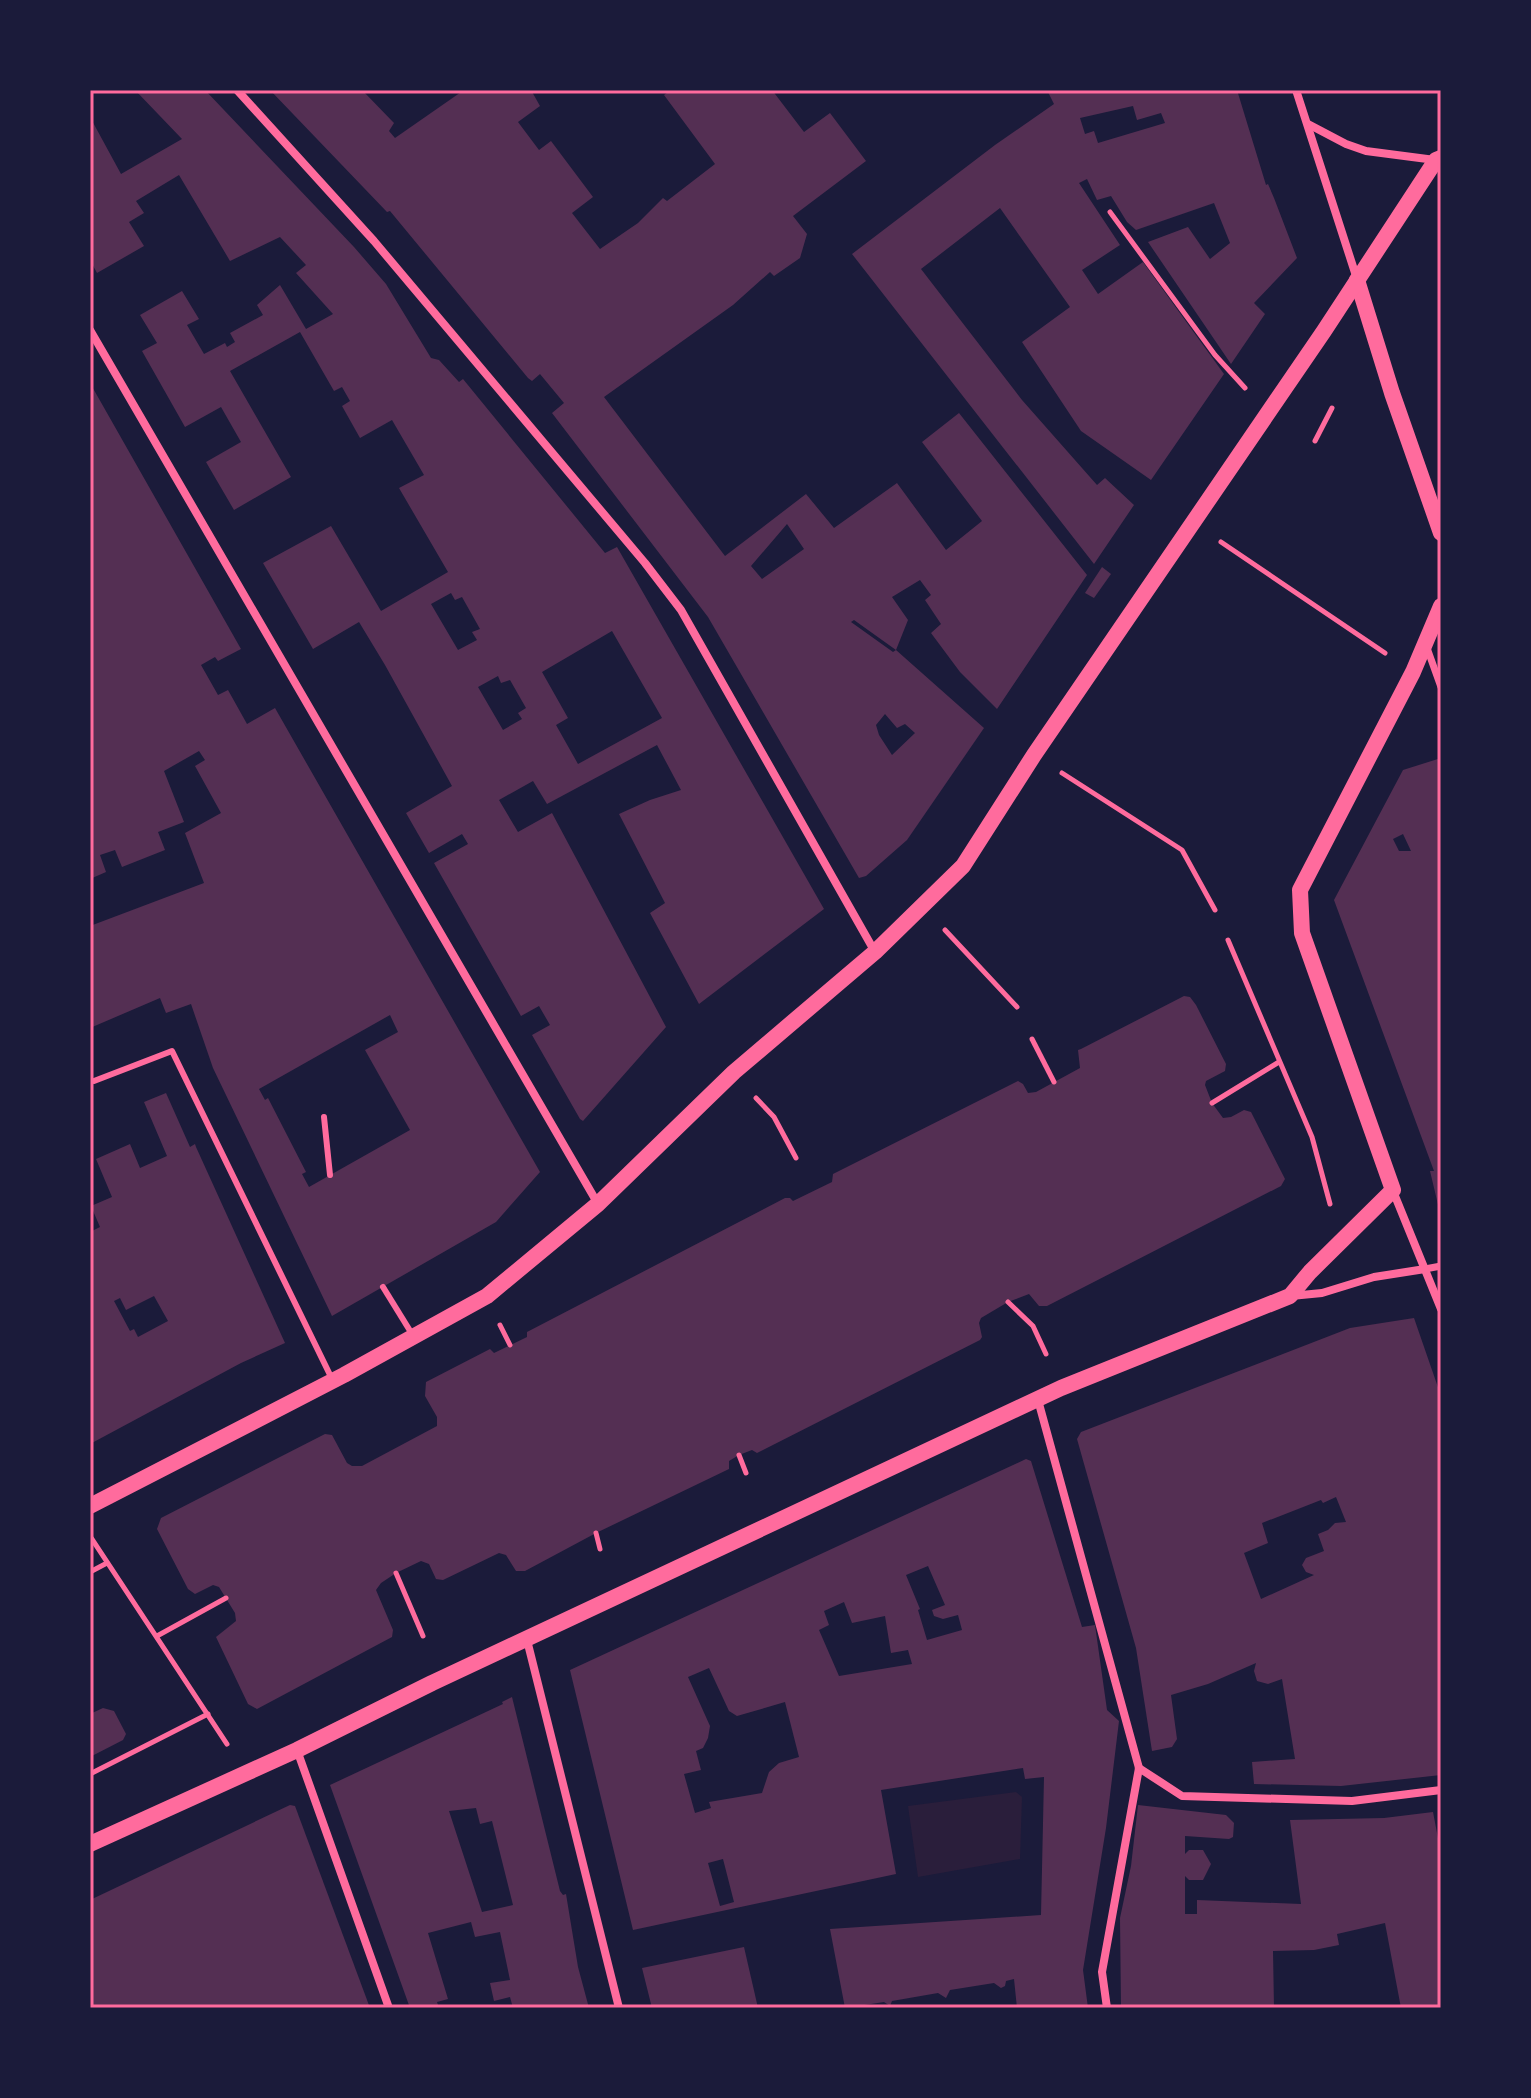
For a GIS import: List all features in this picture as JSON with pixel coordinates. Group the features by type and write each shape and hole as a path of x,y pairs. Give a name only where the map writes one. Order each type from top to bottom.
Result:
{"main road":[{"path":"90,1506 333,1381 487,1296 598,1204 734,1072 875,952 963,866 1034,755 1438,159"},
{"path":"1357,280 1441,533"},
{"path":"90,1844 297,1750 432,1683 1037,1399 1290,1296 1393,1190 1302,933 1300,890 1432,640 1441,606"}],"street":[{"path":"237,90 374,241 681,610 875,952"},
{"path":"1296,90 1357,280"},
{"path":"1308,124 1366,151 1438,159"},
{"path":"90,330 598,1204"},
{"path":"1432,640 1441,687"},
{"path":"1393,1190 1441,1309"},
{"path":"1290,1296 1322,1293 1374,1277 1441,1266"},
{"path":"1037,1399 1139,1768 1102,1972 1107,2008"},
{"path":"527,1640 619,2008"},
{"path":"297,1750 389,2008"},
{"path":"1139,1768 1182,1796 1352,1801 1441,1790"}],"lane":[{"path":"94,1081 172,1051 333,1381"},
{"path":"324,1117 330,1175"},
{"path":"383,1287 414,1337"}],"path":[{"path":"1110,212 1215,355 1245,388"},
{"path":"1315,441 1332,408"},
{"path":"1217,540 1392,658"},
{"path":"1051,766 1182,850 1215,910"},
{"path":"939,924 1017,1007"},
{"path":"1228,940 1312,1137 1332,1212"},
{"path":"1032,1039 1054,1082"},
{"path":"1212,1103 1279,1062"},
{"path":"754,1095 774,1117 796,1158"},
{"path":"1008,1302 1033,1326 1046,1354"},
{"path":"500,1325 510,1345"},
{"path":"739,1455 746,1473"},
{"path":"596,1533 600,1549"},
{"path":"90,1534 229,1749"},
{"path":"90,1572 107,1563"},
{"path":"396,1573 423,1636"},
{"path":"157,1636 226,1598"},
{"path":"90,1774 208,1714"}],"shaded area":[{"path":"1016,1792 1022,1797 1020,1859 918,1877 908,1806"}],"building":[{"path":"135,90 205,90 386,284 431,358 439,360 459,382 463,379 605,553 617,547 824,909 699,1004 650,913 665,903 619,814 681,790 657,745 547,804 533,781 499,800 518,832 552,813 666,1027 583,1121 532,1035 550,1025 539,1006 521,1016 434,863 468,844 462,834 429,853 406,813 452,786 385,665 359,622 313,649 263,563 331,526 381,611 448,572 399,488 424,475 392,420 360,438 342,406 350,401 342,387 334,391 300,332 230,371 291,477 234,510 206,462 241,442 221,407 185,427 142,351 157,343 140,315 182,291 199,319 187,325 204,354 225,343 227,347 235,342 230,333 263,315 257,305 280,285 306,329 333,314 296,273 306,265 280,237 230,261 179,175 136,201 144,213 129,222 144,246 97,273 90,260 90,117 121,174 182,139","holes":["451,593 455,600 462,597 480,629 472,632 477,640 458,650 431,604","612,631 662,718 578,764 556,725 568,718 542,672","498,676 501,683 510,680 526,708 518,713 522,719 503,730 478,687"]},
{"path":"270,90 362,90 394,123 389,131 395,138 464,90 531,90 540,106 518,122 539,150 551,141 593,197 572,213 600,249 638,223 663,198 667,201 715,164 664,95 671,90 772,90 804,132 830,113 866,161 793,216 807,234 800,258 774,276 770,272 733,305 604,397 725,556 806,494 834,528 897,483 946,550 982,521 922,442 959,413 1087,575 997,709 960,672 931,633 941,624 925,600 931,595 920,580 892,597 908,620 896,650 984,728 907,840 866,876 859,878 708,617 552,413 564,403 540,374 532,381 528,378 390,211 387,212","holes":["787,524 804,549 762,579 751,566","854,620 896,650 893,652 851,622","885,714 897,728 905,724 915,733 892,755 876,725"]},
{"path":"1047,90 1237,90 1266,185 1297,258 1254,303 1265,314 1231,364 1148,242 1188,227 1210,259 1230,243 1214,203 1136,230 1127,222 1111,196 1097,200 1087,179 1079,183 1120,245 1082,270 1098,294 1143,262 1224,374 1151,480 1081,431 1022,342 1070,307 1000,208 921,269 1022,400 1097,485 1105,478 1134,505 1094,564 852,254 1054,104","holes":["1133,106 1137,120 1161,113 1165,123 1098,143 1094,131 1085,134 1080,118"]},
{"path":"90,383 241,649 218,661 215,657 201,665 218,695 228,690 247,724 275,708 540,1172 496,1222 332,1316 213,1068 191,1004 166,1013 160,998 90,1028 90,926 204,883 185,833 221,813 195,766 205,760 199,751 164,771 184,822 158,832 165,850 122,867 115,850 100,855 106,872 90,879","holes":["390,1015 398,1032 365,1050 410,1130 309,1187 302,1174 306,1172 268,1098 265,1100 259,1089"]},
{"path":"1102,567 1111,574 1094,598 1085,593"},
{"path":"1441,758 1441,1213 1430,1171 1434,1171 1334,900 1403,770","holes":["1403,834 1411,851 1399,851 1393,839"]},
{"path":"1184,996 1190,997 1196,1005 1226,1064 1225,1071 1206,1081 1212,1103 1223,1118 1244,1110 1251,1112 1285,1179 1281,1186 1047,1306 1039,1306 1029,1294 1008,1302 981,1318 980,1340 757,1453 752,1450 739,1455 729,1461 729,1469 525,1571 516,1571 506,1555 499,1553 443,1580 436,1579 429,1564 421,1561 396,1573 376,1590 393,1630 392,1637 257,1709 248,1704 216,1637 236,1621 235,1613 219,1587 213,1585 195,1594 188,1589 157,1529 161,1518 325,1434 332,1435 347,1463 362,1466 437,1426 437,1417 425,1396 426,1382 490,1349 494,1353 527,1337 527,1332 785,1198 793,1201 832,1182 833,1174 1018,1081 1028,1093 1036,1092 1080,1068 1078,1050"},
{"path":"166,1093 190,1147 195,1144 285,1343 241,1363 90,1444 90,1232 100,1227 91,1206 112,1197 96,1159 130,1144 140,1168 167,1156 144,1102","holes":["154,1296 168,1321 138,1337 134,1329 130,1331 114,1301 120,1298 126,1310"]},
{"path":"1414,1318 1441,1396 1441,1775 1341,1786 1254,1784 1252,1762 1295,1759 1282,1679 1268,1684 1257,1681 1254,1671 1256,1663 1208,1684 1171,1695 1177,1739 1172,1747 1152,1751 1136,1648 1077,1439 1081,1432 1350,1328","holes":["1336,1497 1346,1522 1335,1523 1318,1534 1324,1551 1306,1558 1302,1565 1306,1572 1314,1575 1261,1599 1244,1553 1268,1543 1262,1523"]},
{"path":"1026,1459 1031,1461 1082,1627 1095,1625 1107,1710 1119,1721 1106,1828 1083,1970 1088,2008 1017,2008 1014,1979 1006,1981 1001,1988 994,1983 950,1990 946,1998 938,1993 892,2001 890,2006 884,2002 845,2008 830,1929 1041,1915 1044,1777 1025,1779 1023,1768 881,1790 896,1874 633,1930 570,1670","holes":["928,1566 945,1605 932,1610 934,1616 943,1619 958,1615 962,1630 927,1640 920,1609 906,1575","844,1602 852,1623 885,1616 891,1653 908,1650 912,1664 839,1676 819,1630 829,1625 824,1611","709,1668 729,1711 737,1716 785,1702 799,1757 779,1763 769,1772 762,1793 709,1802 711,1808 695,1813 684,1774 701,1770 696,1751 703,1748 710,1726 688,1677","723,1859 734,1902 720,1906 708,1863"]},
{"path":"512,1697 560,1891 566,1894 578,1967 589,2008 513,2008 510,1997 494,2001 490,1983 510,1980 500,1932 475,1937 471,1922 428,1933 448,1999 437,2002 439,2008 410,2008 330,1785","holes":["476,1808 480,1824 492,1821 513,1905 482,1912 449,1811"]},
{"path":"103,1708 114,1711 126,1734 123,1740 90,1757 90,1714"},
{"path":"290,1805 295,1806 370,2008 90,2008 90,1900"},
{"path":"1138,1805 1226,1815 1234,1823 1233,1837 1229,1839 1185,1836 1185,1854 1189,1850 1203,1850 1211,1864 1203,1880 1189,1880 1185,1876 1185,1914 1197,1914 1197,1900 1301,1904 1290,1820 1384,1818 1433,1812 1441,1854 1441,2008 1401,2008 1385,1923 1337,1934 1339,1945 1314,1950 1273,1951 1274,2008 1121,2008 1120,1918 1131,1866"},
{"path":"744,1947 758,2008 652,2008 642,1968"}]}
